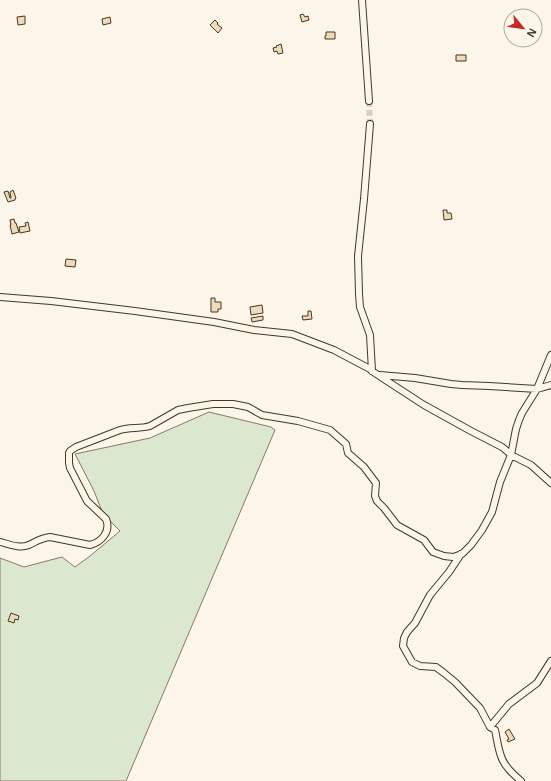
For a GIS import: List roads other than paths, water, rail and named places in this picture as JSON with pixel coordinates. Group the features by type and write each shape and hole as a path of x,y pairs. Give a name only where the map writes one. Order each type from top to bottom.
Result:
{"street":[{"path":"362,0 369,101"},
{"path":"370,124 358,256 360,307 370,335 375,373"},
{"path":"0,297 120,309 214,322 254,330 292,334 334,350 362,364 424,405 502,447 511,456 531,464 551,483"},
{"path":"521,781 511,773 505,764 501,756 495,730 490,726 480,708 455,682 436,667 420,666 412,662 403,649 403,646 404,638 407,632 415,622 430,596 462,554 471,545 482,530 492,512 500,482 511,456 519,420 537,388 551,355"},
{"path":"375,373 451,384 537,388 551,385"},
{"path":"0,542 24,546 50,537 90,545 95,544 106,532 108,528 107,522 106,519 88,501 70,468 70,451 76,447 123,429 145,428 178,410 213,404 233,404 248,407 262,415 298,421 330,430 345,442 348,453 364,466 376,483 375,496 377,501 397,525 424,540 433,552 444,556 453,557 462,554"},
{"path":"490,726 509,704 537,683 551,661"}],"tunnel":[{"path":"369,101 370,124"}]}
